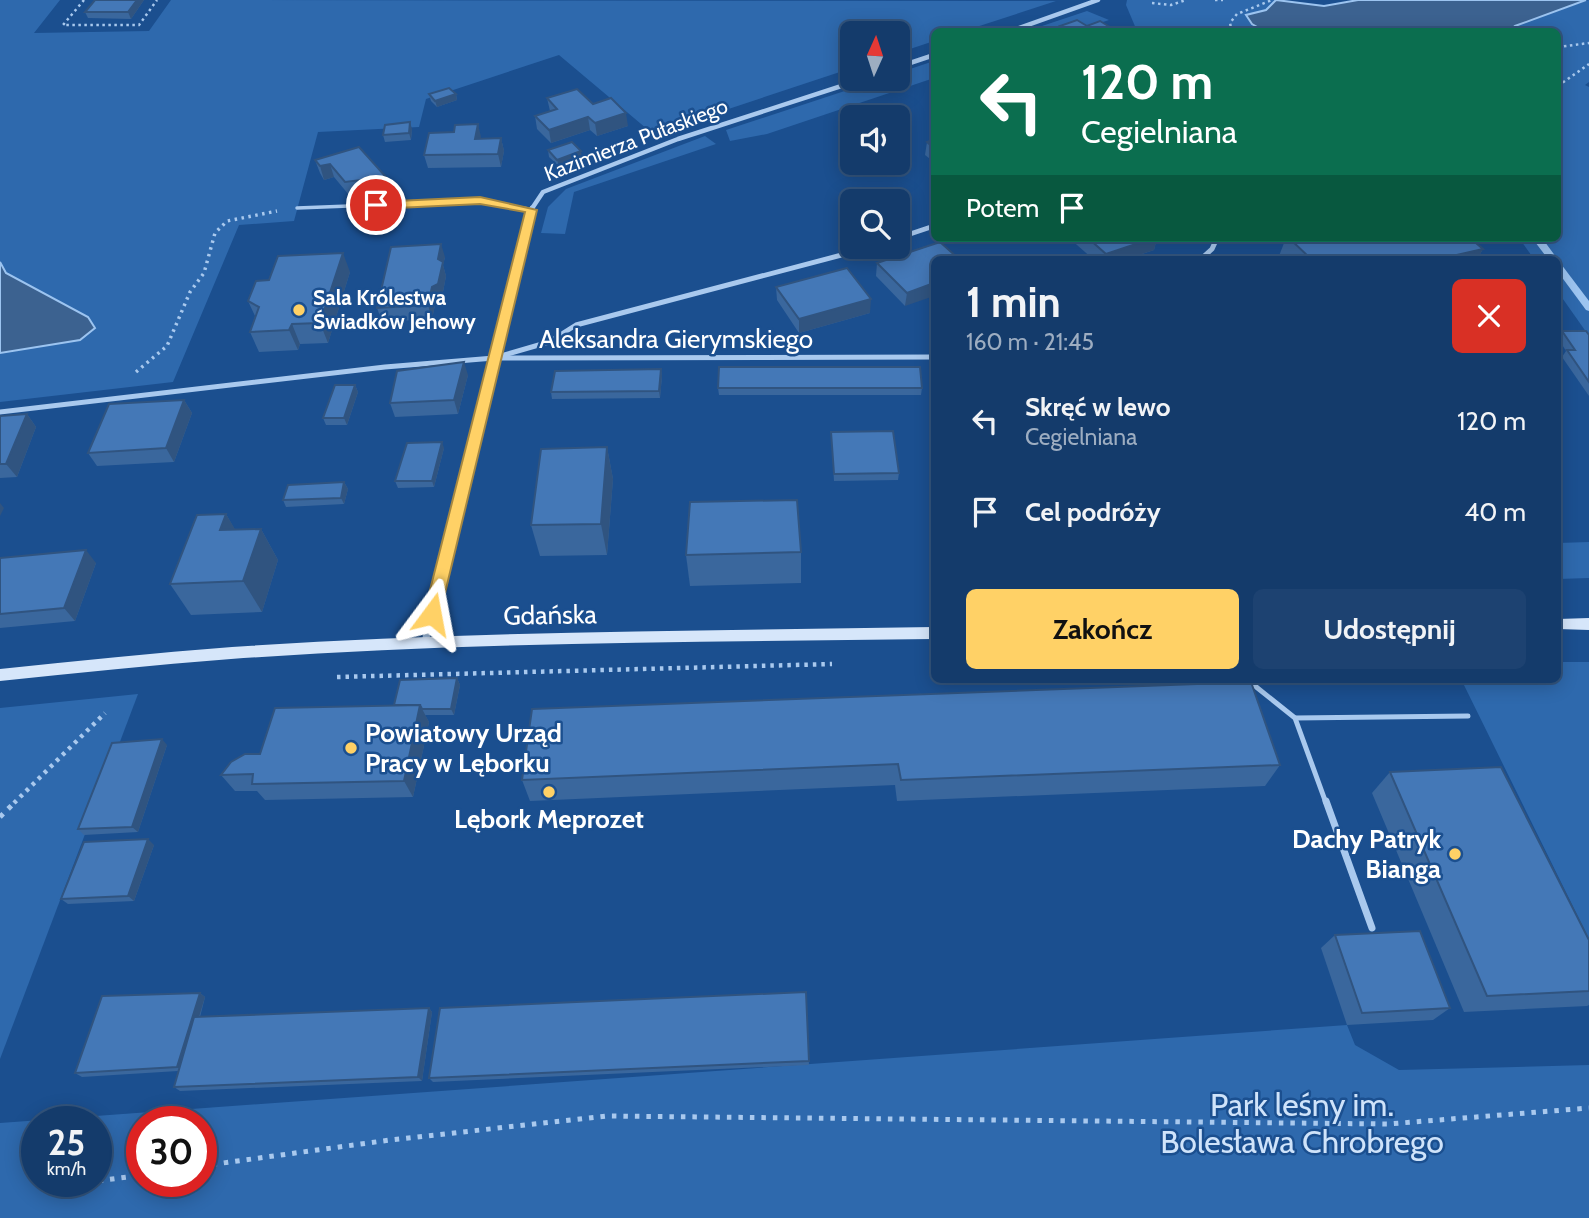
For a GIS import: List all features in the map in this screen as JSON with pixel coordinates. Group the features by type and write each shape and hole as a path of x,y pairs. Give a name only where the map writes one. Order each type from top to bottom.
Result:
{"main road":[{"path":"1561,624 1589,624"},
{"name":"Gdańska","path":"0,675 126,659 425,642 931,633"}],"street":[{"path":"1019,28 1098,0"},
{"path":"910,63 931,56"},
{"name":"Kazimierza Pułaskiego","path":"425,642 531,210 543,192 678,139 840,86"},
{"path":"910,234 931,227"},
{"path":"1204,256 1215,242"},
{"path":"494,358 549,342 576,325 840,255"},
{"name":"Aleksandra Gierymskiego","path":"0,412 385,367 494,358 931,357"}],"lane":[{"path":"297,208 480,201 531,210"},
{"path":"1254,683 1295,718 1372,928"},
{"path":"1295,718 1468,716"}],"path":[{"path":"84,0 63,25 139,25 157,0"},
{"path":"1152,3 1171,5 1186,0"},
{"path":"1215,0 1223,0"},
{"path":"1231,28 1230,23 1237,13 1272,0"},
{"path":"1561,47 1589,43"},
{"path":"1561,84 1589,64"},
{"path":"132,374 167,346 190,292 205,273 215,233 227,221 253,214 297,208"},
{"path":"333,677 839,664"},
{"path":"0,817 105,713"},
{"path":"217,1165 390,1140 607,1116 1388,1124 1589,1108"}],"green space":[{"path":"0,0 60,0 34,33 149,31 171,0 1056,1 973,28 931,28 931,42 910,49 910,21 840,21 840,72 653,134 559,55 426,99 419,127 318,132 294,221 239,225 173,382 0,402"},
{"path":"1127,0 1276,0 1252,24 1259,28 1136,28 1126,5"},
{"path":"1589,0 1589,82 1585,85 1589,87 1589,336 1561,296 1561,256 1532,256 1522,242 1561,242 1561,28 1513,28"},
{"path":"1087,11 1109,20 1084,28 1036,28"},
{"path":"931,62 931,79 910,86 910,69"},
{"path":"845,91 895,91 853,105 840,105 840,110 767,134 730,141 726,130"},
{"path":"705,136 716,144 574,192 565,234 541,233 548,207 566,189"},
{"path":"1589,542 1589,578 1561,579 1561,543"},
{"path":"1561,662 1589,662 1589,939 1463,683 1561,683"},
{"path":"138,694 0,1059 0,708"},
{"name":"Park leśny im. Bolesława Chrobrego","path":"1347,1025 1355,1045 1399,1070 1589,1065 1589,1218 0,1218 0,1123 21,1121 21,1197 112,1197 112,1115 126,1114 126,1197 217,1197 217,1107"}],"shaded area":[{"path":"1276,0 1324,6 1358,0 1586,0 1513,28 1259,28 1252,24 1246,15 1266,10"},
{"path":"0,262 6,273 88,317 95,328 80,340 0,353"}],"building":[{"path":"95,0 137,0 128,12 85,12"},
{"path":"1077,20 1087,26 1100,21 1111,28 1063,28 1060,26"},
{"path":"449,88 456,94 435,101 429,94"},
{"path":"577,89 593,104 611,98 626,113 595,123 588,117 549,130 535,116 557,109 547,98"},
{"path":"410,122 409,133 383,135 385,125"},
{"path":"478,124 475,139 501,138 498,154 424,155 429,133 454,132 455,125"},
{"path":"572,142 581,151 557,160 548,150"},
{"path":"359,147 386,177 345,182 330,164 320,166 315,160"},
{"path":"940,242 956,256 931,256 931,284 907,293 877,263 889,259 910,259 910,252"},
{"path":"1092,242 1142,242 1106,254"},
{"path":"1293,242 1475,242 1483,249 1452,256 1308,256"},
{"path":"441,244 438,259 443,262 438,284 432,287 428,305 377,308 391,247"},
{"path":"343,253 320,323 292,324 289,330 250,332 259,307 248,301 256,281 269,280 278,256"},
{"path":"847,268 871,299 799,319 776,287"},
{"path":"1562,331 1586,331 1589,335 1589,382 1567,350 1575,350"},
{"path":"464,362 454,400 390,403 397,371"},
{"path":"719,367 920,367 922,388 718,388"},
{"path":"661,369 659,391 551,392 555,371"},
{"path":"335,385 355,385 344,418 323,418"},
{"path":"184,400 166,448 88,453 109,404"},
{"path":"27,414 6,464 0,464 0,416"},
{"path":"893,431 899,473 834,474 831,432"},
{"path":"442,442 432,481 395,481 407,443"},
{"path":"607,447 601,524 531,525 541,449"},
{"path":"344,482 341,498 283,500 288,485"},
{"path":"797,500 801,552 686,555 690,502"},
{"path":"226,514 220,530 261,529 243,581 170,584 197,515"},
{"path":"86,550 64,608 0,614 0,558"},
{"path":"457,678 451,709 394,705 400,680"},
{"path":"1251,683 1280,765 901,780 898,764 522,780 532,709"},
{"name":"Powiatowy Urząd Pracy w Lęborku","path":"420,705 404,781 252,784 253,774 221,775 231,762 245,754 260,754 275,708"},
{"path":"162,739 132,827 78,829 112,743"},
{"name":"Dachy Patryk Bianga","path":"1501,767 1589,940 1589,991 1487,996 1390,772"},
{"path":"148,839 128,896 61,899 84,842"},
{"path":"1420,931 1450,1008 1362,1013 1335,935"},
{"path":"806,992 809,1061 429,1078 440,1008"},
{"path":"200,993 177,1067 75,1073 102,996"},
{"path":"429,1008 418,1077 174,1087 194,1017"}],"waterway":[{"path":"1540,242 1551,256"},
{"path":"1561,270 1589,308"}],"place":[{"name":"Sala Królestwa Świadków Jehowy","path":"299,310"},
{"name":"Powiatowy Urząd Pracy w Lęborku","path":"351,748"},
{"name":"Lębork Meprozet","path":"549,792"},
{"name":"Dachy Patryk Bianga","path":"1455,854"}],"route":[{"path":"376,205 480,201 531,210 432,614"}]}
